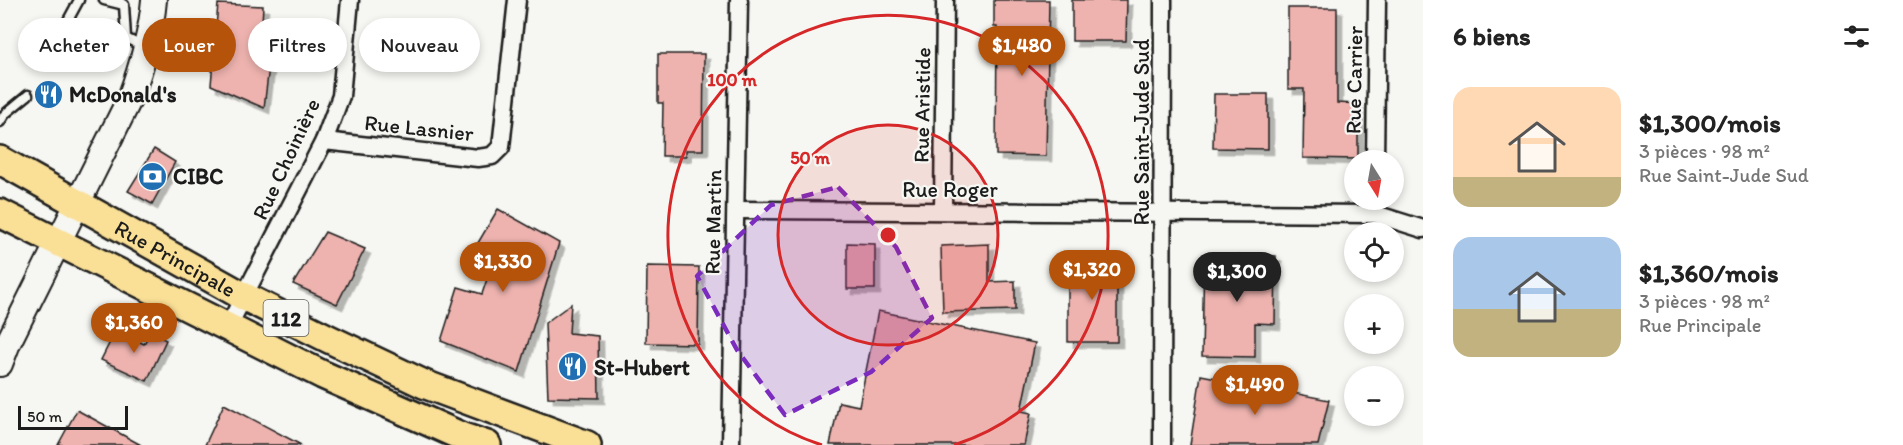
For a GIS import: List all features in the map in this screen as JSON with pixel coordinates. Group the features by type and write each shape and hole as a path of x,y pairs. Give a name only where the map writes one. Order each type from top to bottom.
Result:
{"main road":[{"name":"Rue Principale","path":"0,160 243,296 416,398 463,437 487,445"},
{"name":"Rue Principale","path":"0,213 323,375 587,445"}],"street":[{"path":"153,18 154,0"},
{"name":"Rue Choinière","path":"228,327 324,141 341,96 350,0"},
{"name":"Rue Lasnier","path":"324,141 478,158 492,156 501,147 517,0"},
{"name":"Rue Martin","path":"731,445 739,0"},
{"name":"Rue Aristide","path":"943,212 945,0"},
{"name":"Rue Saint-Jude Sud","path":"1162,445 1163,0"},
{"name":"Rue Carrier","path":"1376,150 1377,0"},
{"path":"0,364 8,342 57,242 130,99 142,61"},
{"name":"Rue Roger","path":"736,210 1163,213 1344,208"},
{"name":"Rue Roger","path":"1382,210 1423,229"}],"lane":[{"path":"69,18 79,0"},
{"path":"104,0 121,2 126,38 142,46"},
{"path":"0,122 5,114 28,95"}],"highlighted area":[{"path":"838,187 896,247 932,318 871,372 785,415 737,350 697,276 771,205"}],"building":[{"path":"994,0 1049,0 1046,156 996,155 997,27 994,27"},
{"path":"1072,0 1127,0 1126,41 1072,41"},
{"path":"218,4 263,6 262,18 248,18 248,72 268,72 264,108 211,85 212,72 236,72 236,18 217,18"},
{"path":"1288,8 1337,8 1337,103 1358,104 1358,150 1344,150 1344,159 1303,158 1304,89 1288,89"},
{"path":"658,54 704,54 703,150 686,150 686,156 662,156 663,103 658,103"},
{"path":"1214,94 1268,94 1268,149 1213,148"},
{"name":"CIBC","path":"154,149 175,162 152,204 128,191"},
{"path":"498,209 559,243 519,372 441,341 458,287 482,294 492,264 472,253"},
{"path":"325,232 365,249 337,304 293,284"},
{"path":"847,243 875,244 875,289 847,289"},
{"path":"989,244 989,282 1015,281 1015,310 943,312 941,246"},
{"path":"1204,255 1276,256 1275,324 1255,323 1255,357 1202,356"},
{"path":"1068,260 1117,260 1117,342 1068,342"},
{"path":"647,266 699,267 698,344 646,343"},
{"name":"St-Hubert","path":"571,304 569,333 598,336 599,398 548,397 545,323"},
{"path":"878,311 1035,343 1021,411 1031,413 1024,445 830,445 839,402 859,406"},
{"path":"116,330 144,344 150,332 166,340 147,381 101,360"},
{"path":"1201,375 1329,400 1318,445 1190,445"},
{"path":"224,404 301,445 205,445"},
{"path":"77,410 141,445 58,445"}],"place":[{"name":"McDonald's","path":"48,94"},
{"name":"CIBC","path":"152,176"},
{"name":"St-Hubert","path":"573,367"}]}
